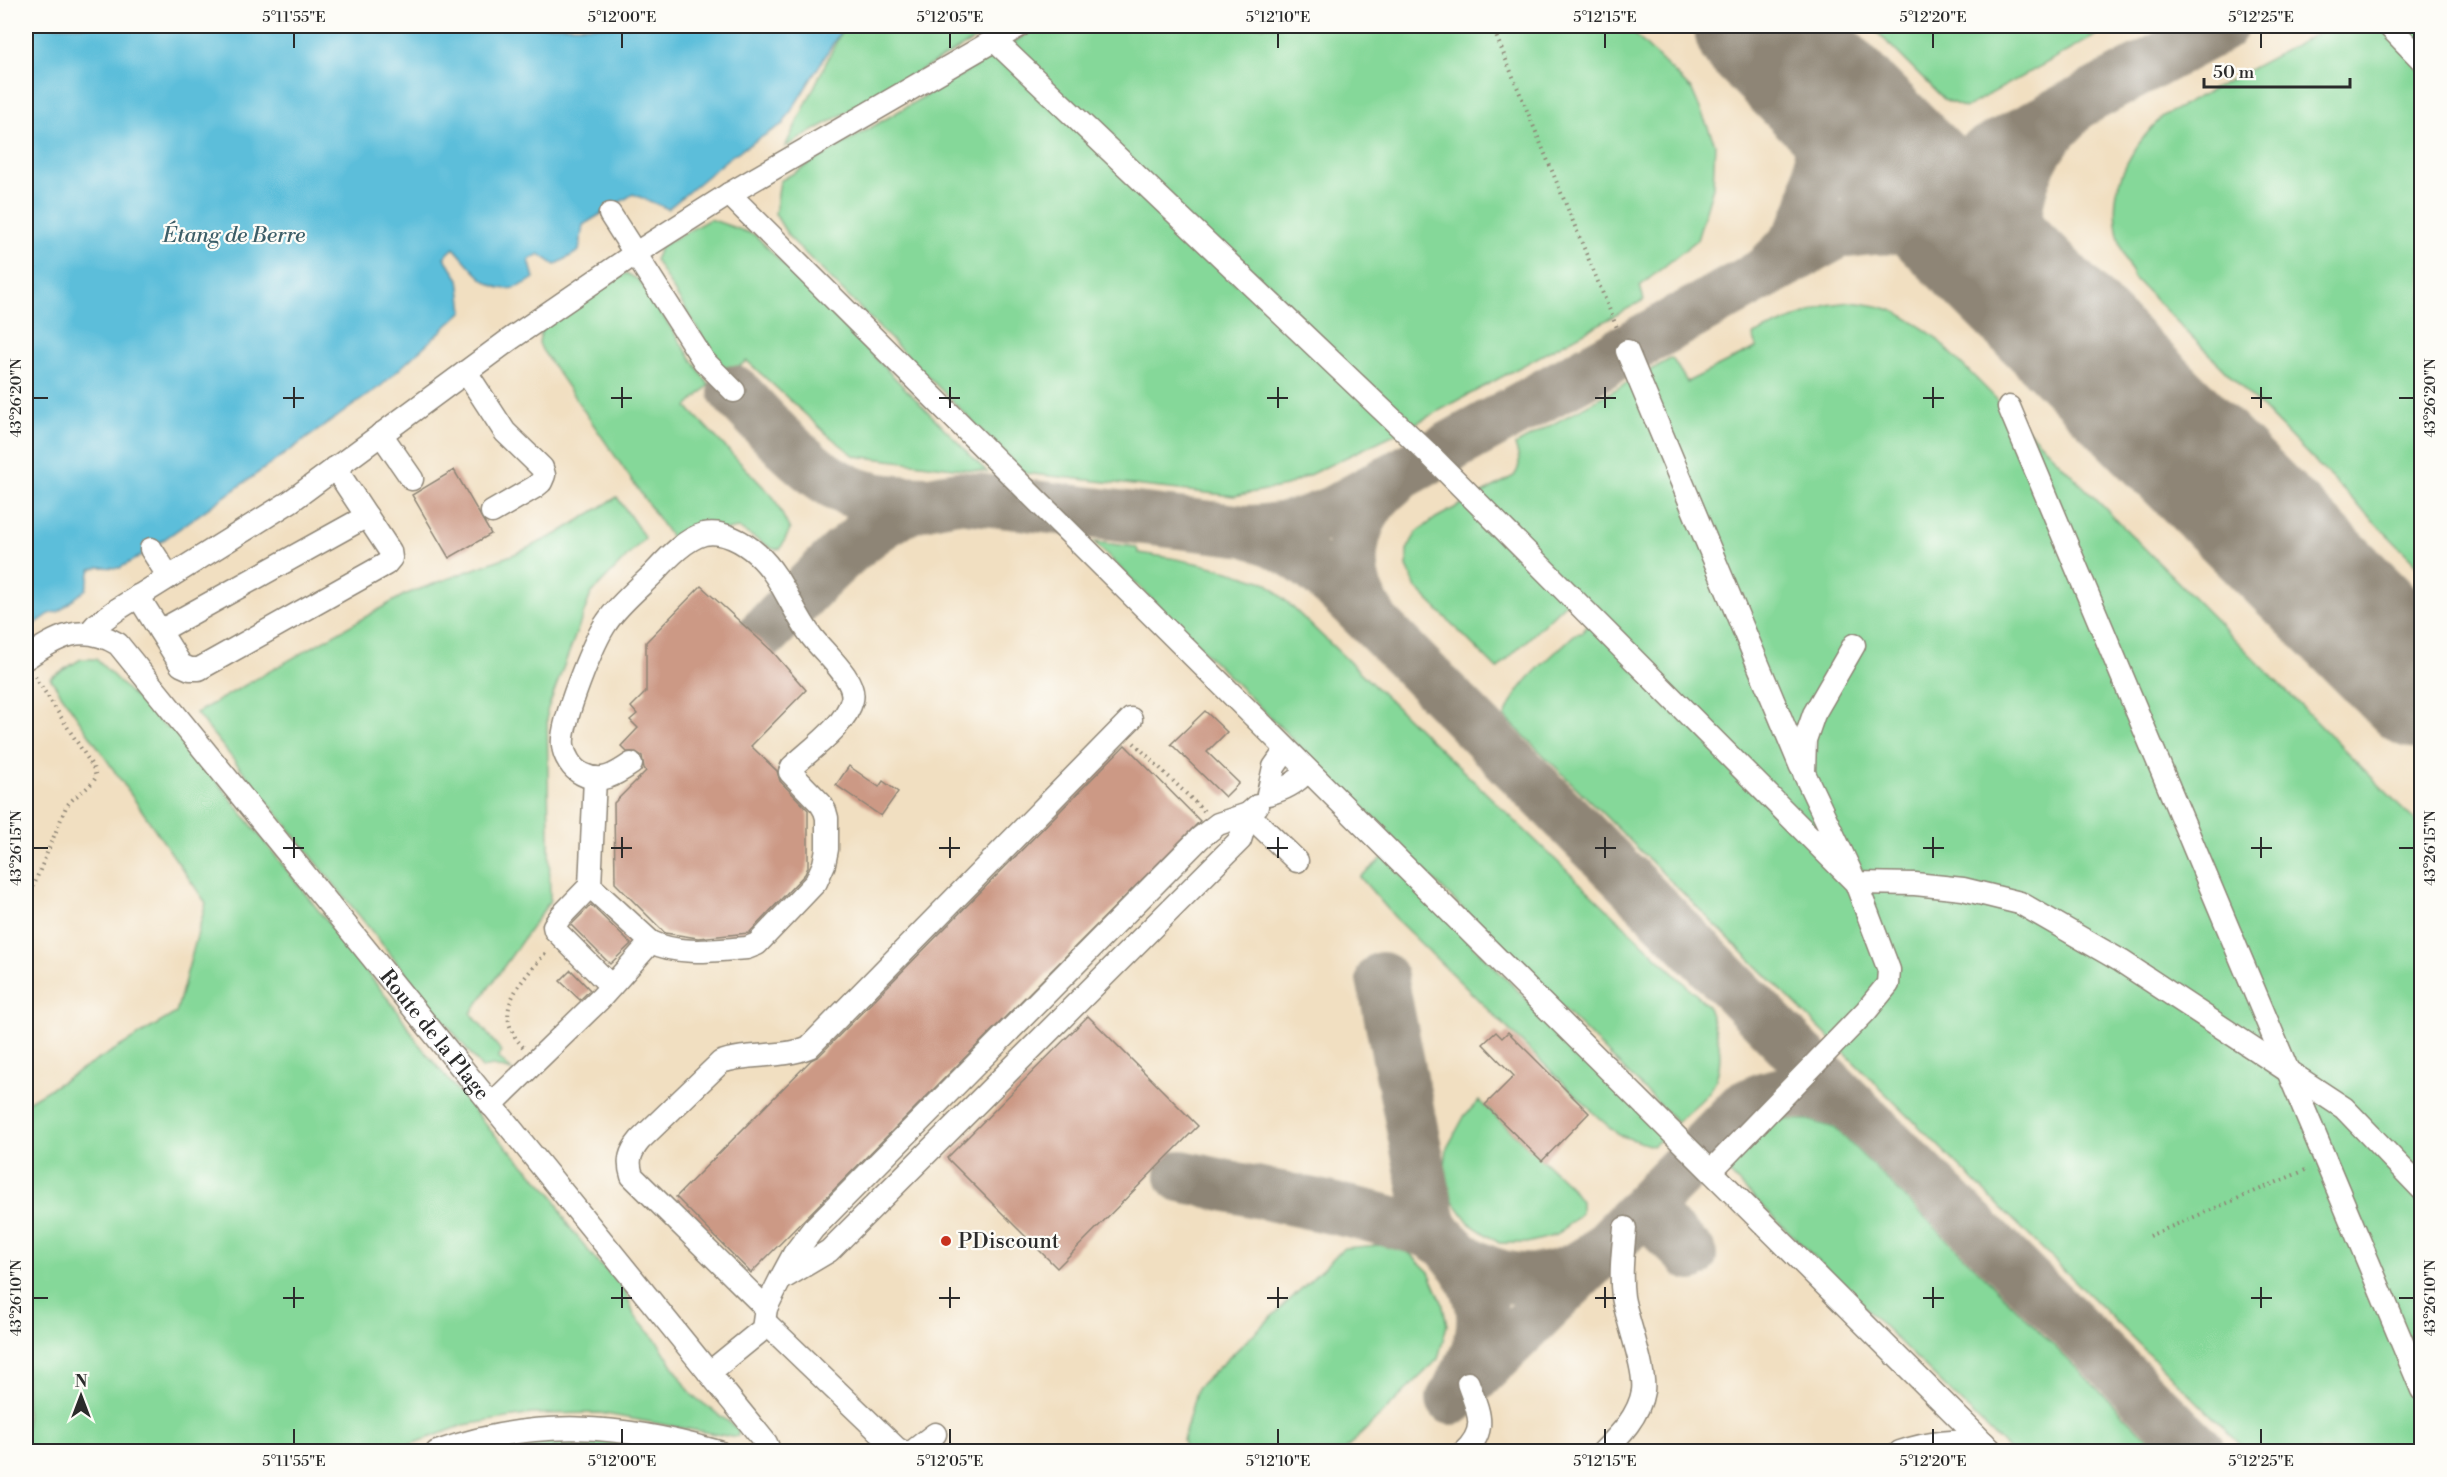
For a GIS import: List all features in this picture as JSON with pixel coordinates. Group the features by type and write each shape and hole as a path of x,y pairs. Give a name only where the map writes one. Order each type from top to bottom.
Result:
{"street":[{"path":"29,664 55,639 71,634 89,633 103,620 138,596 291,501 466,372 636,253 729,194 1019,26"},
{"path":"2389,26 2421,60"},
{"path":"994,40 1432,457 1856,883 1915,884 1963,890 2020,903 2121,961 2344,1108 2421,1189"},
{"path":"729,194 1989,1447"},
{"path":"610,214 704,361 734,391"},
{"path":"1627,351 1804,773 1856,883 1889,970 1888,984 1866,1011 1711,1171"},
{"path":"466,372 506,432 539,462 544,475 535,487 492,512"},
{"path":"2009,407 2327,1161 2421,1390"},
{"path":"381,434 412,479"},
{"path":"138,596 181,665 190,669 199,669 386,564 391,558 390,552 335,468"},
{"path":"160,631 367,516"},
{"path":"590,886 651,942 677,951 747,948 757,944 816,882 824,864 827,839 825,811 790,772 792,767 836,726 846,713 852,699 852,689 847,676 810,635 772,569 743,543 723,534 704,534 689,541 608,620 598,635 564,728 563,745 568,761 577,772 595,778 603,779 616,775 631,764"},
{"path":"151,549 169,577"},
{"name":"Route de la Plage","path":"89,633 105,637 117,645 766,1443 770,1452"},
{"path":"1804,773 1805,740 1814,714 1854,645"},
{"path":"903,1452 896,1448 632,1176 628,1165 631,1152 640,1140 721,1062 735,1057 796,1053 809,1047 1126,725"},
{"path":"1268,794 1274,767 1286,750"},
{"path":"708,1373 758,1334 780,1280 794,1254 813,1229 1200,838 1218,824 1248,814 1268,794 1286,789 1296,783 1307,771"},
{"path":"595,778 590,886 555,922 555,930 611,986"},
{"path":"1248,814 1297,861"},
{"path":"780,1280 829,1251 1227,854 1240,840 1248,814"},
{"path":"491,1105 600,999 651,942"},
{"path":"1603,1452 1624,1431 1637,1408 1643,1390 1623,1298 1621,1271 1625,1228"},
{"path":"1464,1452 1478,1434 1480,1422 1468,1383"},
{"path":"437,1452 504,1433 560,1427 627,1431 678,1440 719,1452"},
{"path":"912,1452 935,1434"},
{"path":"1900,1452 1921,1445 1954,1440 1989,1447"}],"path":[{"path":"1492,26 1627,351"},
{"path":"26,904 66,807 73,797 93,783 96,777 93,767 29,664"},
{"path":"1126,725 1218,824"},
{"path":"537,1062 515,1039 507,1015 515,991 560,935"},
{"path":"2149,1236 2327,1161"}],"green space":[{"path":"844,26 866,27 999,26 785,147"},
{"path":"1038,26 1626,26 1692,90 1715,144 1713,187 1697,240 1640,286 1644,300 1409,427 1286,486 1234,496 1024,473 789,237 775,214 780,181 988,59"},
{"path":"1871,26 2113,26 1965,108 1944,99"},
{"path":"2331,26 2421,26 2421,569 2134,278 2117,233 2115,212 2117,192 2123,172 2132,153 2163,116"},
{"path":"710,219 755,235 987,472 855,456 828,435 747,361 726,375 655,260 661,246"},
{"path":"626,273 639,280 709,385 687,407 774,498 790,530 780,549 773,549 738,528 673,540 542,350 539,343 542,327"},
{"path":"1850,302 1886,308 1912,321 1934,336 2421,827 2421,1451 2247,1451 1505,717 1525,682 1575,634 1582,633 1596,611 1594,603 1584,598 1568,601 1497,669 1416,588 1407,566 1407,550 1416,533 1436,518 1514,476 1519,465 1515,445 1672,358 1687,382 1757,347 1753,335 1827,305"},
{"path":"617,497 645,538 591,594 547,711 550,901 471,1013 502,1052 498,1057 512,1071 493,1066 482,1068 196,713 404,595 517,553 557,534"},
{"path":"1094,542 1136,547 1139,553 1204,565 1267,583 1707,1005 1717,1035 1720,1055 1717,1076 1706,1096 1677,1122"},
{"path":"81,659 96,659 163,725 180,734 399,1013 418,1043 491,1131 552,1194 568,1225 599,1264 623,1285 634,1315 659,1344 692,1395 738,1429 738,1436 732,1437 600,1413 532,1414 464,1425 392,1451 26,1451 26,1103 176,1013 206,903 50,678"},
{"path":"1384,857 1664,1136 1652,1146 1619,1135 1399,922 1360,877"},
{"path":"1479,1101 1569,1185 1581,1201 1581,1213 1557,1235 1527,1243 1499,1243 1470,1224 1453,1201 1444,1172 1447,1148 1465,1115"},
{"path":"1779,1119 1808,1120 1835,1128 2160,1451 2010,1451 1724,1168 1761,1130"},
{"path":"1380,1245 1408,1252 1429,1272 1442,1302 1447,1325 1438,1359 1344,1451 1186,1451 1183,1440 1197,1388 1344,1248"},
{"path":"533,1438 606,1438 683,1452 470,1452"}],"water":[{"name":"Étang de Berre","path":"26,26 844,26 783,124 731,156 668,209 633,194 583,225 579,251 555,265 539,254 529,260 534,278 521,286 509,289 498,288 489,283 454,248 444,257 459,279 463,311 382,385 142,555 120,568 91,569 86,589 58,612 51,613 26,630"}],"building":[{"path":"454,470 491,534 449,558 412,495"},
{"path":"701,586 772,651 806,690 751,746 777,771 780,781 808,810 808,867 805,874 749,933 698,938 665,933 615,883 614,803 646,771 642,756 636,752 627,752 621,746 638,728 630,720 637,714 631,707 646,692 646,642"},
{"path":"1205,711 1227,732 1207,752 1239,783 1225,797 1171,744"},
{"path":"1125,745 1200,821 751,1273 676,1197 811,1060 819,1056"},
{"path":"849,766 879,787 883,781 898,792 881,816 836,785"},
{"path":"591,905 631,944 610,964 571,925"},
{"path":"571,970 590,990 580,1000 560,981"},
{"path":"1088,1016 1198,1126 1057,1268 947,1158"},
{"path":"1496,1032 1502,1038 1508,1032 1589,1113 1542,1161 1485,1105 1514,1076 1483,1044"}],"taxiway":[{"path":"1246,531 1291,526 1334,511 1921,187 2222,26"},
{"path":"1766,33 1800,77 1817,125 1820,150 1819,176 1814,200 1805,224 1792,245 1774,264"},
{"path":"2044,310 2028,287 2021,270 2016,224 2018,206 2026,173 2034,157 2043,142 2067,115"},
{"path":"1849,232 1899,228 1940,236 1977,255 2018,283"},
{"path":"734,391 787,446 832,482 858,494 878,499 930,502"},
{"path":"1371,617 1354,582 1353,545 1366,511 1377,495 1391,482"},
{"path":"764,633 814,582 869,533 908,509 958,497 1246,531 1286,548 1318,570 1379,628 1812,1067 2200,1452"},
{"path":"1382,978 1431,1223 1445,1242 1462,1257 1481,1269 1503,1276 1525,1279 1547,1278 1569,1271 1590,1260"},
{"path":"1452,1399 1743,1107 1767,1097 1790,1092 1813,1094 1838,1101"},
{"path":"1181,1176 1369,1216 1426,1231 1441,1240"},
{"path":"1643,1209 1691,1255"},
{"path":"1452,1250 1474,1283 1480,1300 1482,1316 1477,1349 1460,1385"}],"runway":[{"path":"1759,26 2422,685"}],"place":[{"name":"PDiscount","path":"946,1241"}]}
